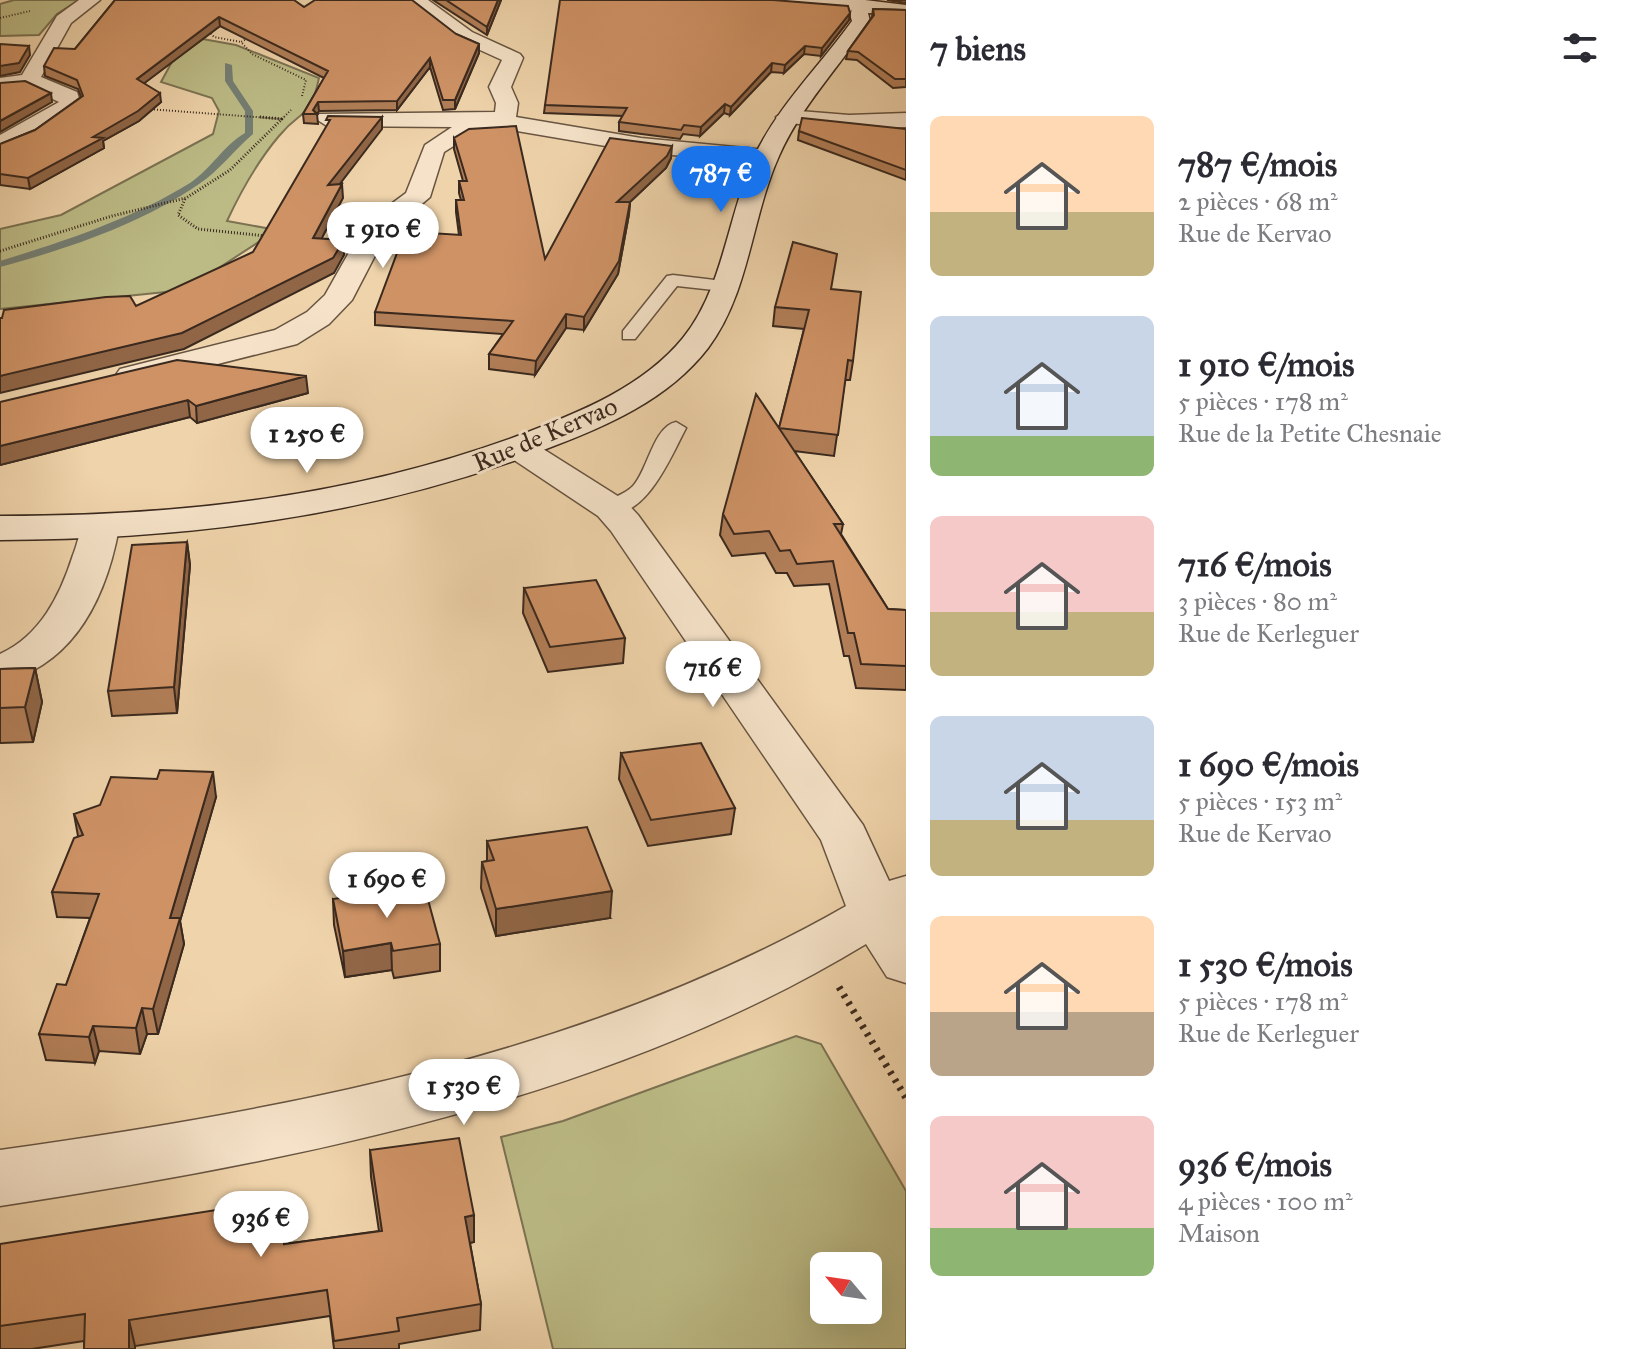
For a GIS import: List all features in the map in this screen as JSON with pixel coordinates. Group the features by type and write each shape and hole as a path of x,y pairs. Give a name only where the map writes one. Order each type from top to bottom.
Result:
{"street":[{"path":"102,383 286,337 318,318 337,300 366,246 388,219 417,197 433,150 443,140 498,121 506,115 507,103 500,87 513,58 465,36 416,0"},
{"path":"774,0 906,10"},
{"path":"29,80 64,20 84,4"},
{"name":"Rue de Kervao","path":"0,528 100,528 210,520 321,504 430,479 520,449 581,423 668,371 698,340 723,286 766,157 787,117 861,21 857,4"},
{"path":"0,84 29,80 69,97 70,104 27,132 0,144"},
{"path":"787,117 849,122 906,120"},
{"path":"327,119 498,121 641,145 766,157"},
{"path":"0,1178 133,1160 345,1115 536,1064 646,1025 775,970 816,948 896,924 845,837 611,508 520,449"},
{"path":"0,670 38,651 63,626 96,546 100,528"}],"lane":[{"path":"629,335 673,280 723,286"},
{"path":"611,508 641,491 676,428"}],"path":[{"path":"0,18 16,12 84,4"},
{"path":"209,21 206,30 214,37 241,42 252,54 306,80 301,98"},
{"path":"241,42 258,33"},
{"path":"70,104 284,119 327,119"},
{"path":"0,251 112,216 186,198 230,170 292,108"},
{"path":"186,198 178,215 198,229 275,237"},
{"path":"816,948 906,1098"}],"shaded area":[{"path":"14,0 79,0 57,14 39,35 0,36 0,4"},
{"path":"186,36 236,45 319,78 309,108 287,127 264,156 227,221 277,230 185,290 0,309 0,229 61,215 213,134 219,111 212,98 161,82"},
{"path":"796,1036 821,1044 906,1191 906,1349 553,1349 501,1137 563,1121"}],"building":[{"path":"115,0 294,0 304,7 315,0 412,0 456,34 479,44 455,100 443,100 430,58 397,101 318,102 313,110 317,114 303,114 328,71 219,17 137,79 160,93 138,111 93,137 103,138 28,178 0,174 0,144 35,130 83,96 77,80 44,66 54,48 75,49"},
{"path":"446,0 498,0 487,27"},
{"path":"560,0 773,0 848,6 850,13 822,48 805,46 785,65 772,63 731,107 725,104 701,127 684,125 681,130 619,122 627,108 545,105"},
{"path":"873,9 906,10 906,79 895,79 858,52 848,51 874,15"},
{"path":"0,44 29,46 19,63 0,66"},
{"path":"25,81 51,93 0,121 0,83"},
{"path":"328,116 382,117 328,185 342,184 313,238 344,240 333,258 182,333 0,376 0,318 4,310 130,296 136,306 253,252 330,120 326,120"},
{"path":"802,118 906,129 906,170 799,131"},
{"path":"516,126 545,259 610,138 672,146 667,156 617,202 630,202 619,261 584,317 566,314 536,361 489,354 513,321 375,312 400,245 424,247 430,233 461,235 456,200 464,200 459,181 467,181 454,138 469,129"},
{"path":"793,242 837,254 831,289 861,292 853,361 848,360 838,435 779,428 809,310 775,307"},
{"path":"177,360 306,376 196,406 188,400 0,446 0,402"},
{"path":"756,394 843,524 834,524 888,609 906,610 906,666 861,664 854,633 848,633 833,561 797,564 790,550 780,551 769,531 734,534 723,514"},
{"path":"187,542 174,687 108,691 132,545"},
{"path":"596,580 625,638 550,647 524,588"},
{"path":"35,668 25,707 0,708 0,669"},
{"path":"701,743 735,808 651,820 621,753"},
{"path":"160,770 213,772 170,918 180,918 153,1009 142,1008 136,1028 93,1026 89,1037 39,1034 57,984 66,985 99,894 52,892 74,838 83,835 74,814 100,805 111,777 157,779"},
{"path":"587,827 612,891 496,909 482,862 494,860 487,841"},
{"path":"424,885 440,944 393,951 391,943 343,951 333,899"},
{"path":"459,1138 474,1215 465,1217 481,1304 397,1318 399,1331 334,1341 327,1290 129,1320 129,1349 84,1349 85,1314 0,1326 0,1244 280,1200 284,1244 382,1231 370,1150"}],"waterway":[{"path":"0,264 124,220 202,178 249,134 249,111 229,81 228,65"}]}
